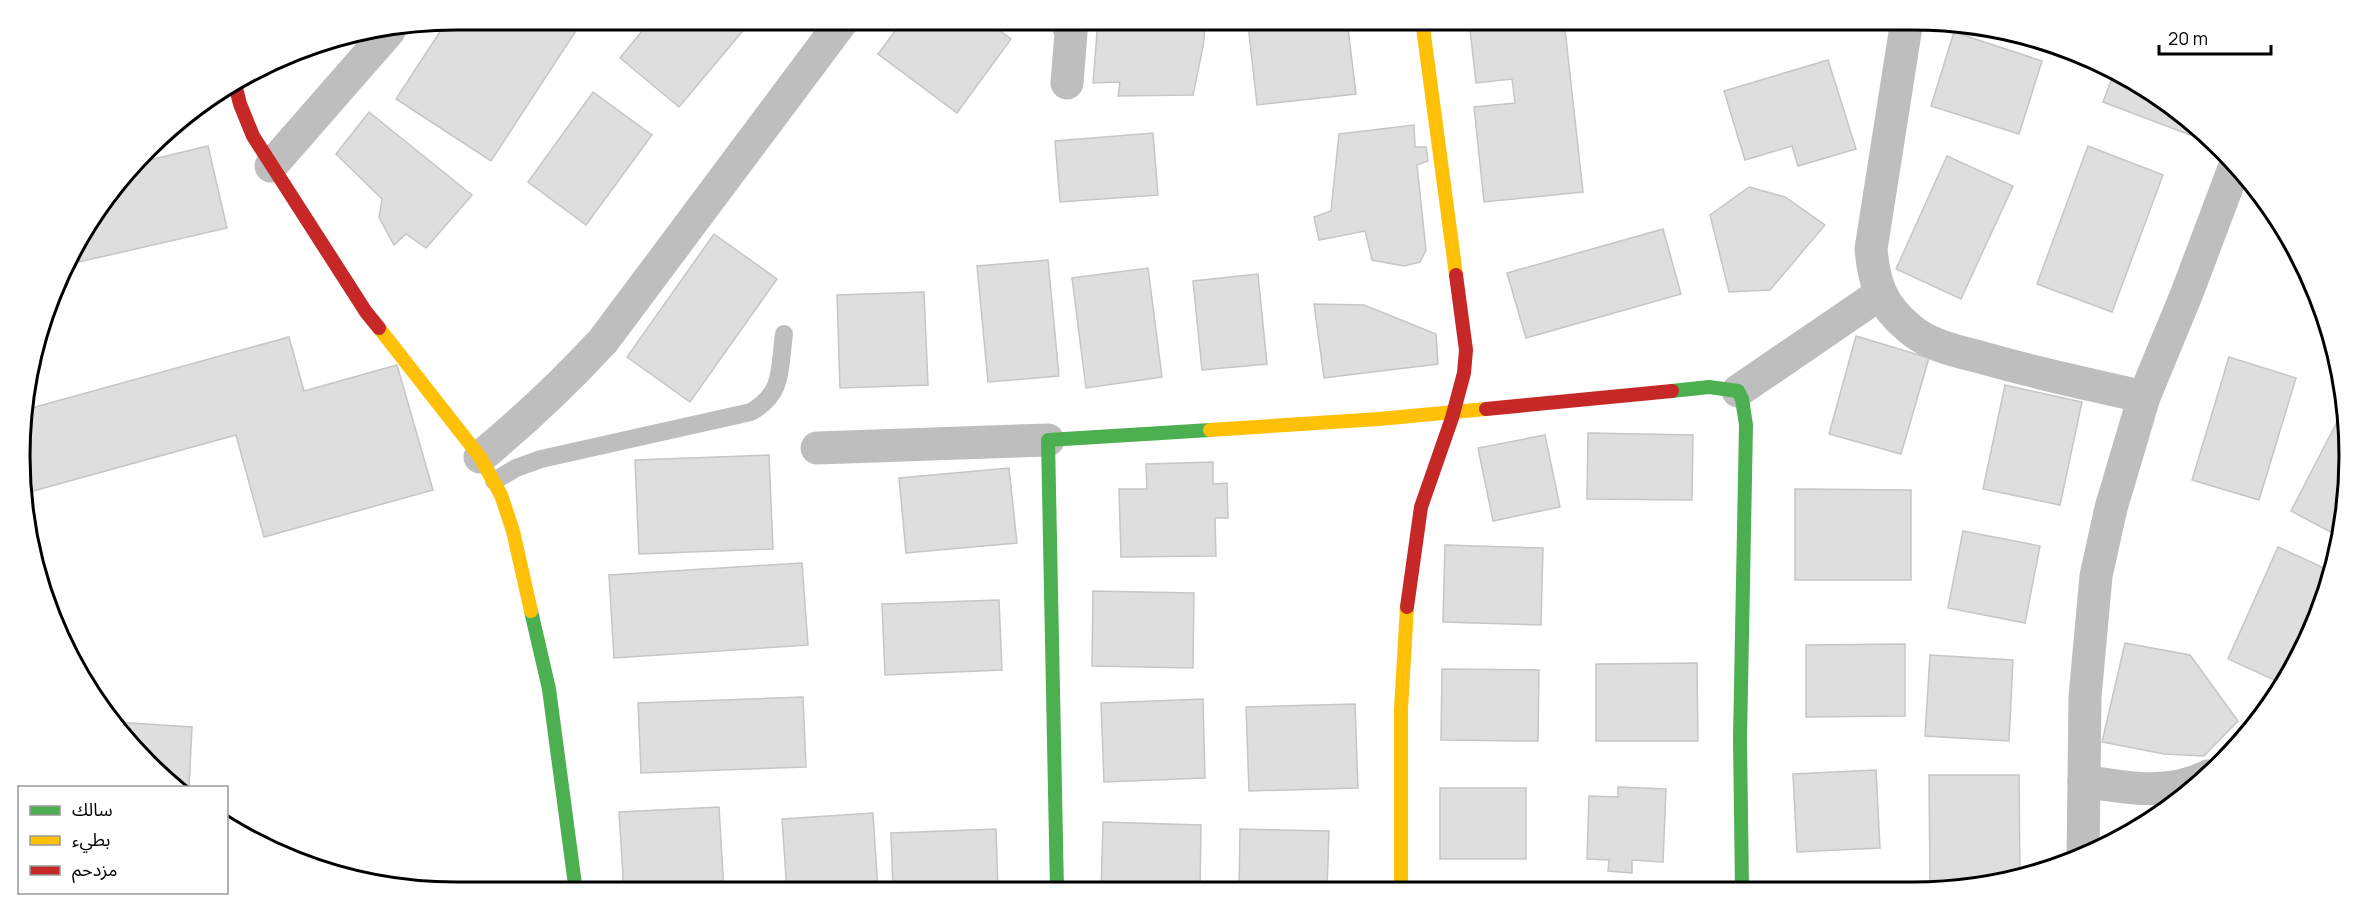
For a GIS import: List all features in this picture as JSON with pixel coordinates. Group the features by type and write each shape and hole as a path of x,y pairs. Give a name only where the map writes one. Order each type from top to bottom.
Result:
{"main road":[{"path":"1401,882 1401,763 1407,593 1417,527 1466,371 1466,350 1423,30"},
{"path":"237,91 253,136 270,166 366,312 487,469 513,531 549,689 575,882"},
{"path":"1057,882 1048,441 1454,413 1709,387 1738,391 1745,411 1746,425 1740,739 1742,882"}],"street":[{"path":"487,469 526,418 603,341 836,30"},
{"path":"1067,83 1070,30"},
{"path":"1905,30 1871,249 1874,275 1880,294 1892,311 1910,329 1933,342 2016,368 2144,397"},
{"path":"270,166 384,36"},
{"path":"2083,847 2085,696 2096,576 2111,508 2144,397 2187,293 2232,174"},
{"path":"1738,391 1880,294"},
{"path":"817,448 1048,441"},
{"path":"2084,781 2147,789 2175,787 2184,784"}],"lane":[{"path":"487,469 516,468 541,459 751,412 764,405 776,390 784,334"}],"building":[{"path":"576,30 491,161 396,99 441,31"},
{"path":"643,30 743,30 679,107 620,58"},
{"path":"896,30 999,30 1011,39 957,113 878,54"},
{"path":"1097,30 1205,30 1193,95 1118,96 1120,82 1093,83"},
{"path":"1249,30 1348,30 1356,94 1257,105"},
{"path":"1470,30 1565,30 1583,192 1484,202 1474,107 1515,103 1512,79 1476,83"},
{"path":"1954,32 2042,61 2019,134 1931,106"},
{"path":"1828,60 1856,149 1798,166 1792,146 1745,160 1724,91"},
{"path":"2111,79 2150,102 2190,135 2103,102"},
{"path":"593,92 652,135 586,225 528,182"},
{"path":"369,112 472,195 426,248 406,234 394,245 379,217 382,199 336,154"},
{"path":"1414,125 1415,147 1426,147 1428,161 1417,165 1426,250 1420,262 1404,266 1372,260 1365,231 1319,240 1314,217 1331,211 1339,134"},
{"path":"1153,133 1158,195 1060,202 1055,141"},
{"path":"208,146 227,228 77,263 102,219 151,160"},
{"path":"2088,146 2163,175 2112,312 2037,284"},
{"path":"1947,156 2013,186 1961,299 1896,269"},
{"path":"1749,187 1785,197 1825,225 1770,290 1729,292 1710,215"},
{"path":"1663,229 1681,294 1526,338 1507,273"},
{"path":"714,234 777,279 690,402 627,357"},
{"path":"1048,260 1059,376 988,382 977,266"},
{"path":"1148,268 1162,377 1086,388 1072,278"},
{"path":"1258,274 1267,364 1202,370 1193,281"},
{"path":"924,292 928,385 840,388 837,295"},
{"path":"1314,304 1364,305 1436,334 1438,364 1324,378"},
{"path":"1856,336 1929,358 1901,454 1829,434"},
{"path":"289,337 304,391 397,365 433,490 264,537 236,435 32,491 30,456 33,407"},
{"path":"2229,357 2296,378 2259,500 2192,480"},
{"path":"2005,385 2082,402 2060,505 1983,489"},
{"path":"2337,421 2338,484 2332,533 2291,511"},
{"path":"1588,433 1693,435 1692,500 1587,499"},
{"path":"1545,435 1560,507 1493,521 1478,448"},
{"path":"769,455 773,549 639,554 635,460"},
{"path":"1213,462 1213,484 1227,483 1228,518 1215,518 1216,556 1121,557 1119,489 1147,489 1146,464"},
{"path":"1009,468 1017,543 906,553 899,478"},
{"path":"1795,489 1911,490 1911,580 1795,580"},
{"path":"1963,531 2040,546 2025,623 1948,608"},
{"path":"1445,545 1543,548 1541,625 1443,622"},
{"path":"2278,547 2324,568 2307,619 2275,680 2228,659"},
{"path":"802,563 808,645 614,658 609,575"},
{"path":"1093,591 1194,593 1193,668 1092,666"},
{"path":"999,600 1002,670 885,675 882,604"},
{"path":"2125,643 2190,655 2238,721 2204,756 2164,754 2102,742"},
{"path":"1905,644 1905,716 1806,717 1806,645"},
{"path":"1930,655 2013,660 2009,741 1925,736"},
{"path":"1697,663 1698,741 1596,741 1596,664"},
{"path":"1442,669 1539,670 1538,741 1441,740"},
{"path":"803,697 806,767 641,773 638,703"},
{"path":"1203,699 1205,778 1104,782 1101,703"},
{"path":"1355,704 1358,788 1249,791 1246,707"},
{"path":"124,723 192,727 189,786 187,786 155,757"},
{"path":"1876,770 1880,848 1797,852 1793,774"},
{"path":"1929,775 2019,775 2020,868 1996,874 1930,881"},
{"path":"1618,787 1666,789 1663,862 1632,860 1632,873 1608,871 1609,860 1587,859 1589,796 1618,797"},
{"path":"1440,788 1526,788 1526,859 1440,859"},
{"path":"719,807 723,882 623,882 619,812"},
{"path":"873,813 877,882 786,882 782,819"},
{"path":"1103,822 1201,825 1200,882 1101,882"},
{"path":"996,829 998,882 893,882 891,833"},
{"path":"1240,829 1329,831 1327,882 1239,882"}],"traffic: fast":[{"path":"1672,391 1709,387 1738,391 1742,399 1746,425 1740,739 1742,882"},
{"path":"1057,882 1048,440 1210,430"},
{"path":"531,611 549,689 575,882"}],"traffic: slow":[{"path":"1423,30 1456,275"},
{"path":"379,328 480,457 501,495 513,531 531,611"},
{"path":"1210,430 1379,419 1486,409"},
{"path":"1401,882 1401,709 1407,607"}],"traffic: jam":[{"path":"237,91 253,136 366,312 379,328"},
{"path":"1407,607 1421,507 1452,418 1464,373 1466,350 1456,275"},
{"path":"1486,409 1672,391"}]}
